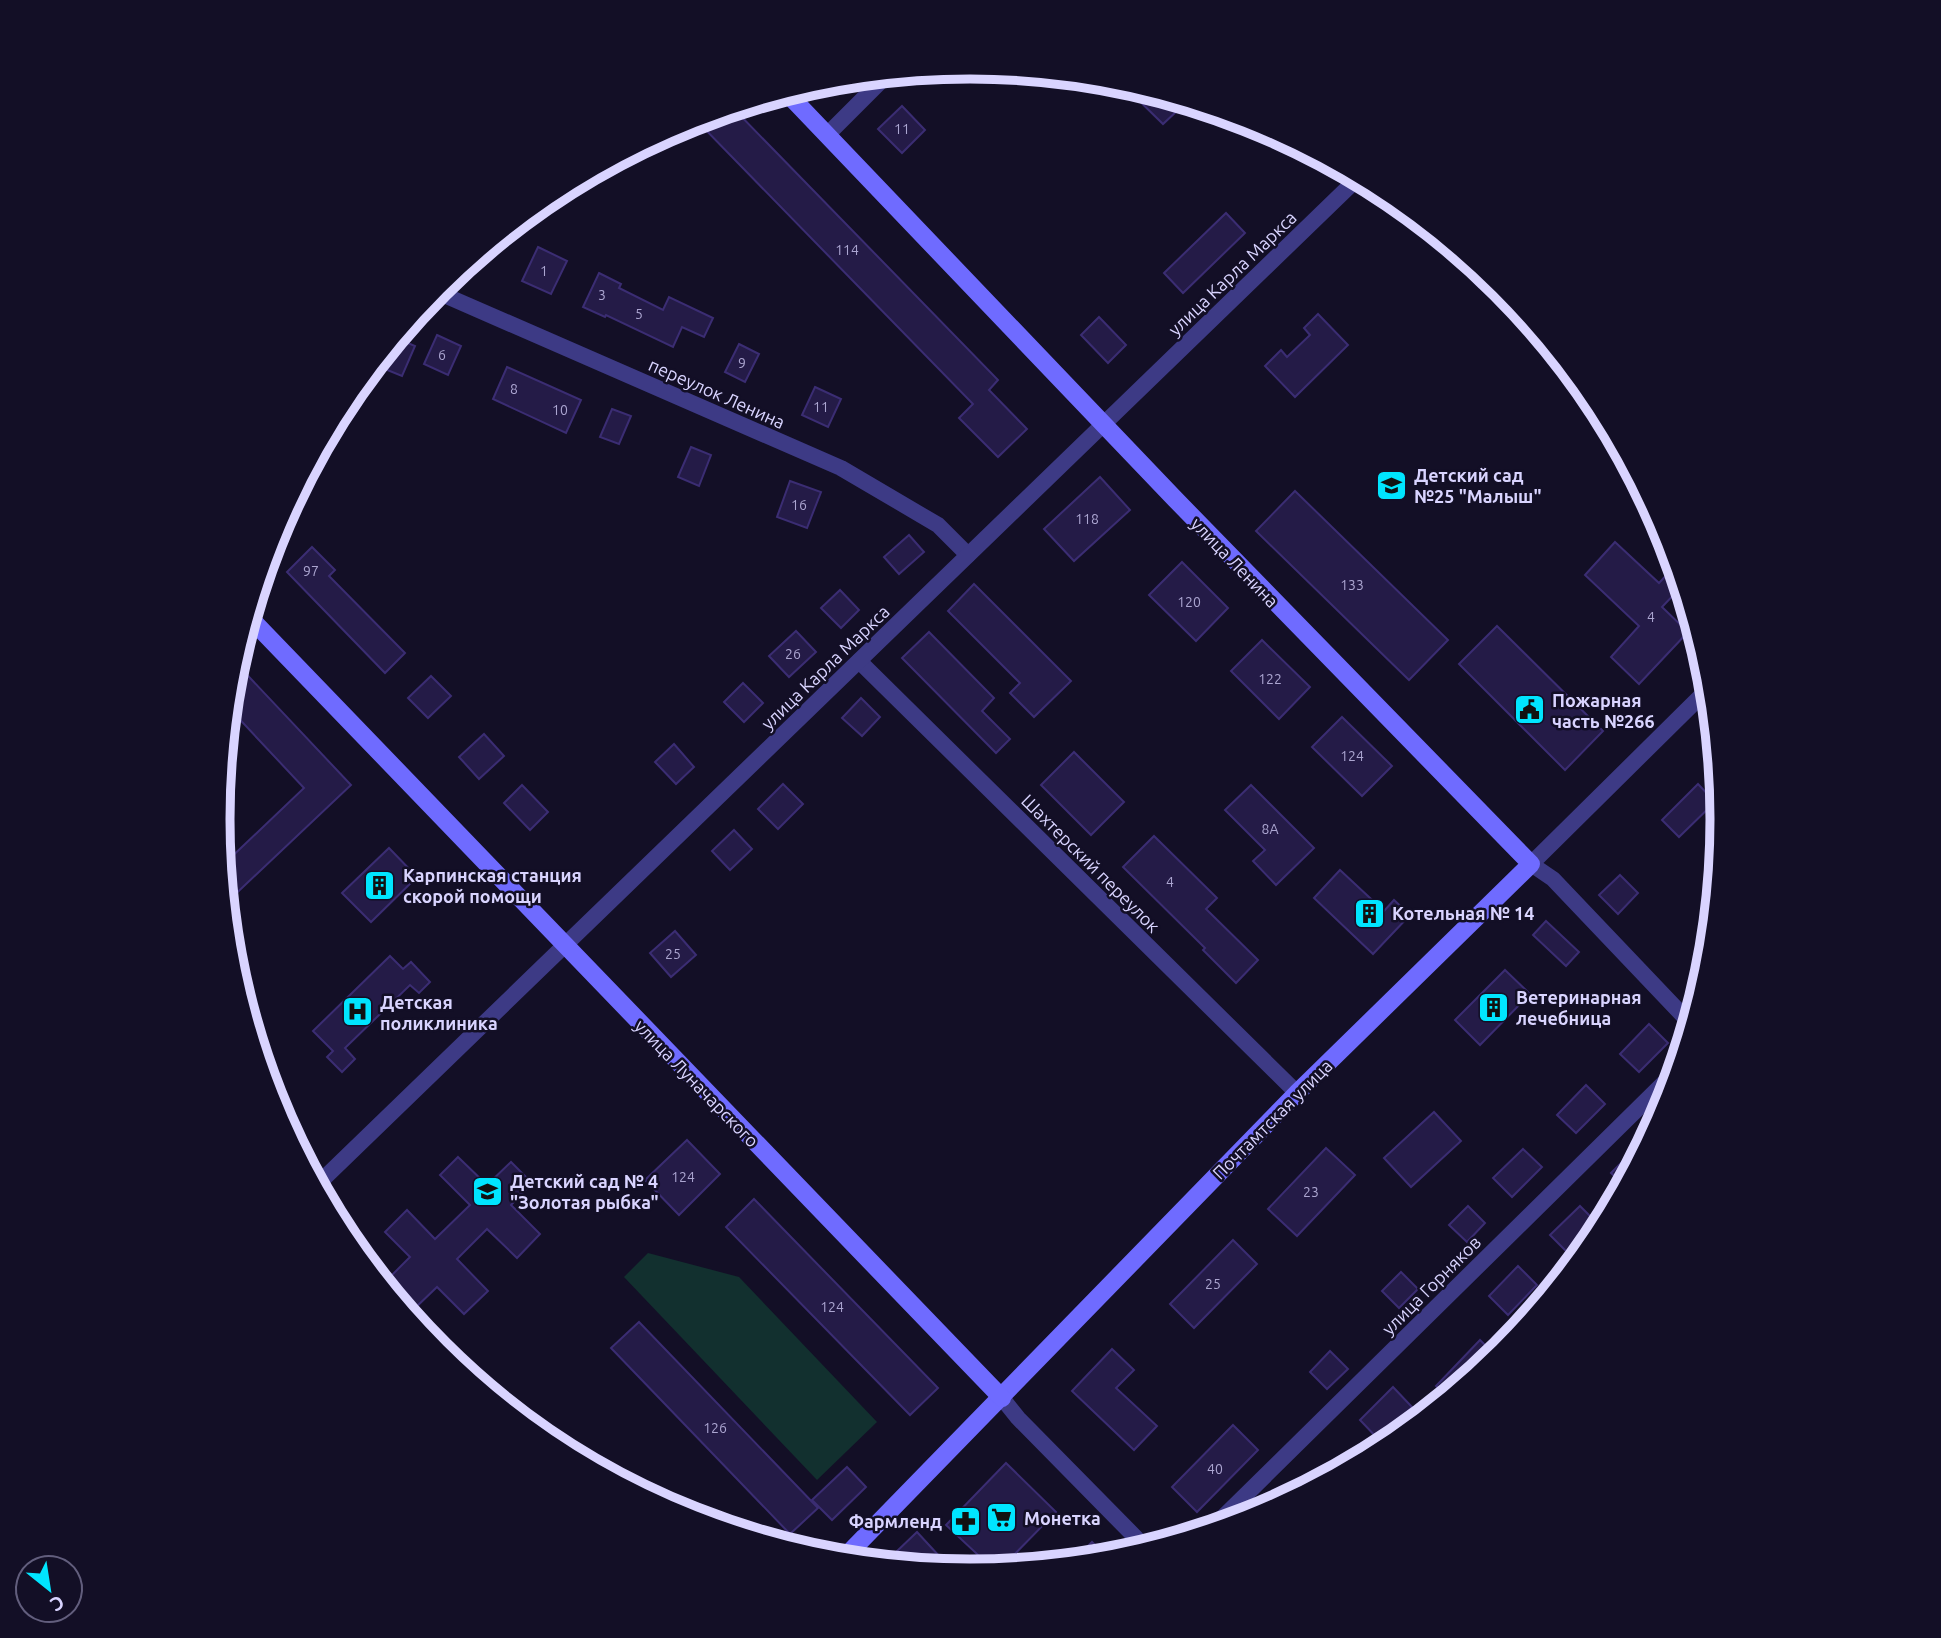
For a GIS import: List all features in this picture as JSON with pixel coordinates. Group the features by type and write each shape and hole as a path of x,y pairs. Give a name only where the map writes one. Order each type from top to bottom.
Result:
{"street":[{"path":"827,135 877,85"},
{"name":"улица Ленина","path":"794,100 1103,425 1531,863 1553,879 1684,1017"},
{"name":"улица Карла Маркса","path":"324,1179 1351,185"},
{"name":"переулок Ленина","path":"447,296 841,468 938,525 968,555"},
{"name":"улица Луначарского","path":"256,624 1138,1540"},
{"name":"Шахтерский переулок","path":"859,661 1297,1093"},
{"name":"Почтамтская улица","path":"852,1549 1297,1093 1700,697"},
{"name":"улица Горняков","path":"1227,1513 1660,1087"}],"green space":[{"path":"648,1253 739,1277 877,1422 817,1480 624,1277"}],"building":[{"path":"1136,98 1178,110 1163,124"},
{"path":"902,106 925,130 902,153 878,129"},
{"path":"741,116 998,380 989,390 1027,429 998,457 959,418 973,404 704,129"},
{"path":"1226,213 1245,233 1183,293 1164,273"},
{"path":"538,247 567,261 551,294 522,281"},
{"path":"1448,255 1459,262 1482,284 1479,287"},
{"path":"599,273 621,284 619,288 663,310 669,297 713,318 704,337 682,327 673,347 583,307"},
{"path":"1318,314 1348,345 1295,397 1265,366 1281,350 1287,357 1310,335 1304,328"},
{"path":"1099,317 1126,345 1108,363 1081,335"},
{"path":"437,335 461,346 448,375 424,364"},
{"path":"405,342 415,346 402,376 383,368"},
{"path":"739,344 759,354 745,382 725,372"},
{"path":"507,367 581,400 566,433 493,399"},
{"path":"815,387 841,399 828,427 802,415"},
{"path":"612,409 631,416 619,444 600,437"},
{"path":"691,447 711,455 699,486 678,477"},
{"path":"1100,477 1130,510 1074,561 1044,529"},
{"path":"790,481 821,492 807,528 777,517"},
{"path":"1295,491 1448,640 1409,680 1256,531"},
{"path":"909,535 924,552 899,574 884,557"},
{"path":"1615,542 1659,583 1668,573 1675,593 1662,607 1687,633 1639,684 1611,657 1639,626 1585,575"},
{"path":"312,547 335,570 329,576 405,653 385,673 287,572"},
{"path":"1182,562 1228,608 1196,641 1149,595"},
{"path":"974,584 1071,681 1034,717 1010,693 1020,683 948,611"},
{"path":"840,590 859,610 841,628 821,608"},
{"path":"1497,626 1603,731 1565,770 1459,664"},
{"path":"796,631 816,652 789,677 769,656"},
{"path":"929,632 994,698 982,711 1010,739 996,753 902,658"},
{"path":"1262,640 1310,687 1279,719 1231,671"},
{"path":"245,672 351,785 235,895 232,857 304,788 238,717"},
{"path":"431,676 451,696 428,718 408,698"},
{"path":"743,683 763,703 744,722 724,702"},
{"path":"861,698 880,717 862,736 842,718"},
{"path":"1342,717 1392,766 1362,796 1312,747"},
{"path":"484,734 504,756 479,779 459,757"},
{"path":"674,744 694,767 676,784 655,762"},
{"path":"1074,752 1124,802 1091,835 1041,785"},
{"path":"783,784 803,804 778,829 758,809"},
{"path":"1698,784 1710,797 1710,806 1679,837 1662,820"},
{"path":"522,785 548,812 530,830 504,803"},
{"path":"1251,785 1314,848 1276,885 1253,861 1265,850 1225,810"},
{"path":"734,830 752,849 730,870 712,851"},
{"path":"1154,836 1217,898 1206,909 1258,960 1236,983 1203,950 1205,948 1123,867"},
{"name":"Карпинская станция скорой помощи","path":"389,848 417,877 371,922 342,893"},
{"name":"Котельная № 14","path":"1340,870 1384,911 1394,900 1410,915 1373,954 1314,898"},
{"path":"1620,875 1638,893 1618,914 1599,895"},
{"path":"1546,921 1579,952 1566,966 1533,935"},
{"path":"675,931 696,955 671,977 650,953"},
{"name":"Детская поликлиника","path":"390,956 403,969 411,962 430,982 419,993 410,985 345,1048 355,1059 342,1072 327,1057 333,1051 313,1031"},
{"name":"Ветеринарная лечебница","path":"1505,970 1530,994 1480,1045 1455,1020"},
{"path":"1649,1024 1668,1043 1639,1072 1620,1054"},
{"path":"1586,1085 1605,1104 1576,1133 1557,1115"},
{"path":"1434,1112 1461,1141 1411,1187 1384,1158"},
{"path":"687,1140 720,1174 679,1215 645,1180"},
{"path":"1326,1148 1355,1175 1297,1236 1268,1209"},
{"path":"1523,1149 1542,1167 1512,1197 1493,1178"},
{"path":"1630,1154 1617,1179 1611,1173"},
{"path":"458,1157 487,1185 511,1162 532,1183 511,1205 540,1234 517,1258 487,1229 457,1259 488,1291 464,1314 437,1287 415,1308 389,1278 410,1257 385,1232 407,1210 435,1239 470,1205 440,1175"},
{"path":"754,1199 938,1388 910,1415 726,1227"},
{"path":"1468,1206 1485,1223 1467,1242 1449,1225"},
{"path":"1580,1206 1593,1219 1569,1254 1550,1235"},
{"path":"1233,1240 1257,1264 1194,1328 1170,1304"},
{"path":"1518,1266 1537,1285 1508,1315 1489,1296"},
{"path":"1401,1272 1418,1289 1399,1308 1382,1291"},
{"path":"639,1322 818,1508 790,1534 611,1348"},
{"path":"1480,1340 1488,1348 1441,1390 1436,1386"},
{"path":"1112,1349 1134,1370 1116,1388 1157,1426 1134,1450 1072,1391"},
{"path":"1330,1351 1348,1369 1327,1389 1310,1372"},
{"path":"1393,1387 1412,1407 1377,1437 1360,1420"},
{"path":"1233,1425 1258,1450 1197,1512 1172,1487"},
{"name":"Монетка","path":"1006,1463 1056,1512 1011,1558 982,1559 946,1525"},
{"path":"847,1467 866,1487 832,1520 812,1500"},
{"path":"917,1532 941,1558 897,1555 895,1553"},
{"path":"1092,1542 1098,1548 1084,1550"}],"place":[{"name":"Детский сад №25 \"Малыш\"","path":"1391,485"},
{"name":"Пожарная часть №266","path":"1529,710"},
{"name":"Карпинская станция скорой помощи","path":"380,885"},
{"name":"Котельная № 14","path":"1369,913"},
{"name":"Ветеринарная лечебница","path":"1493,1007"},
{"name":"Детская поликлиника","path":"357,1012"},
{"name":"Детский сад № 4 \"Золотая рыбка\"","path":"487,1191"},
{"name":"Монетка","path":"1001,1518"},
{"name":"Фармленд","path":"965,1521"}]}
